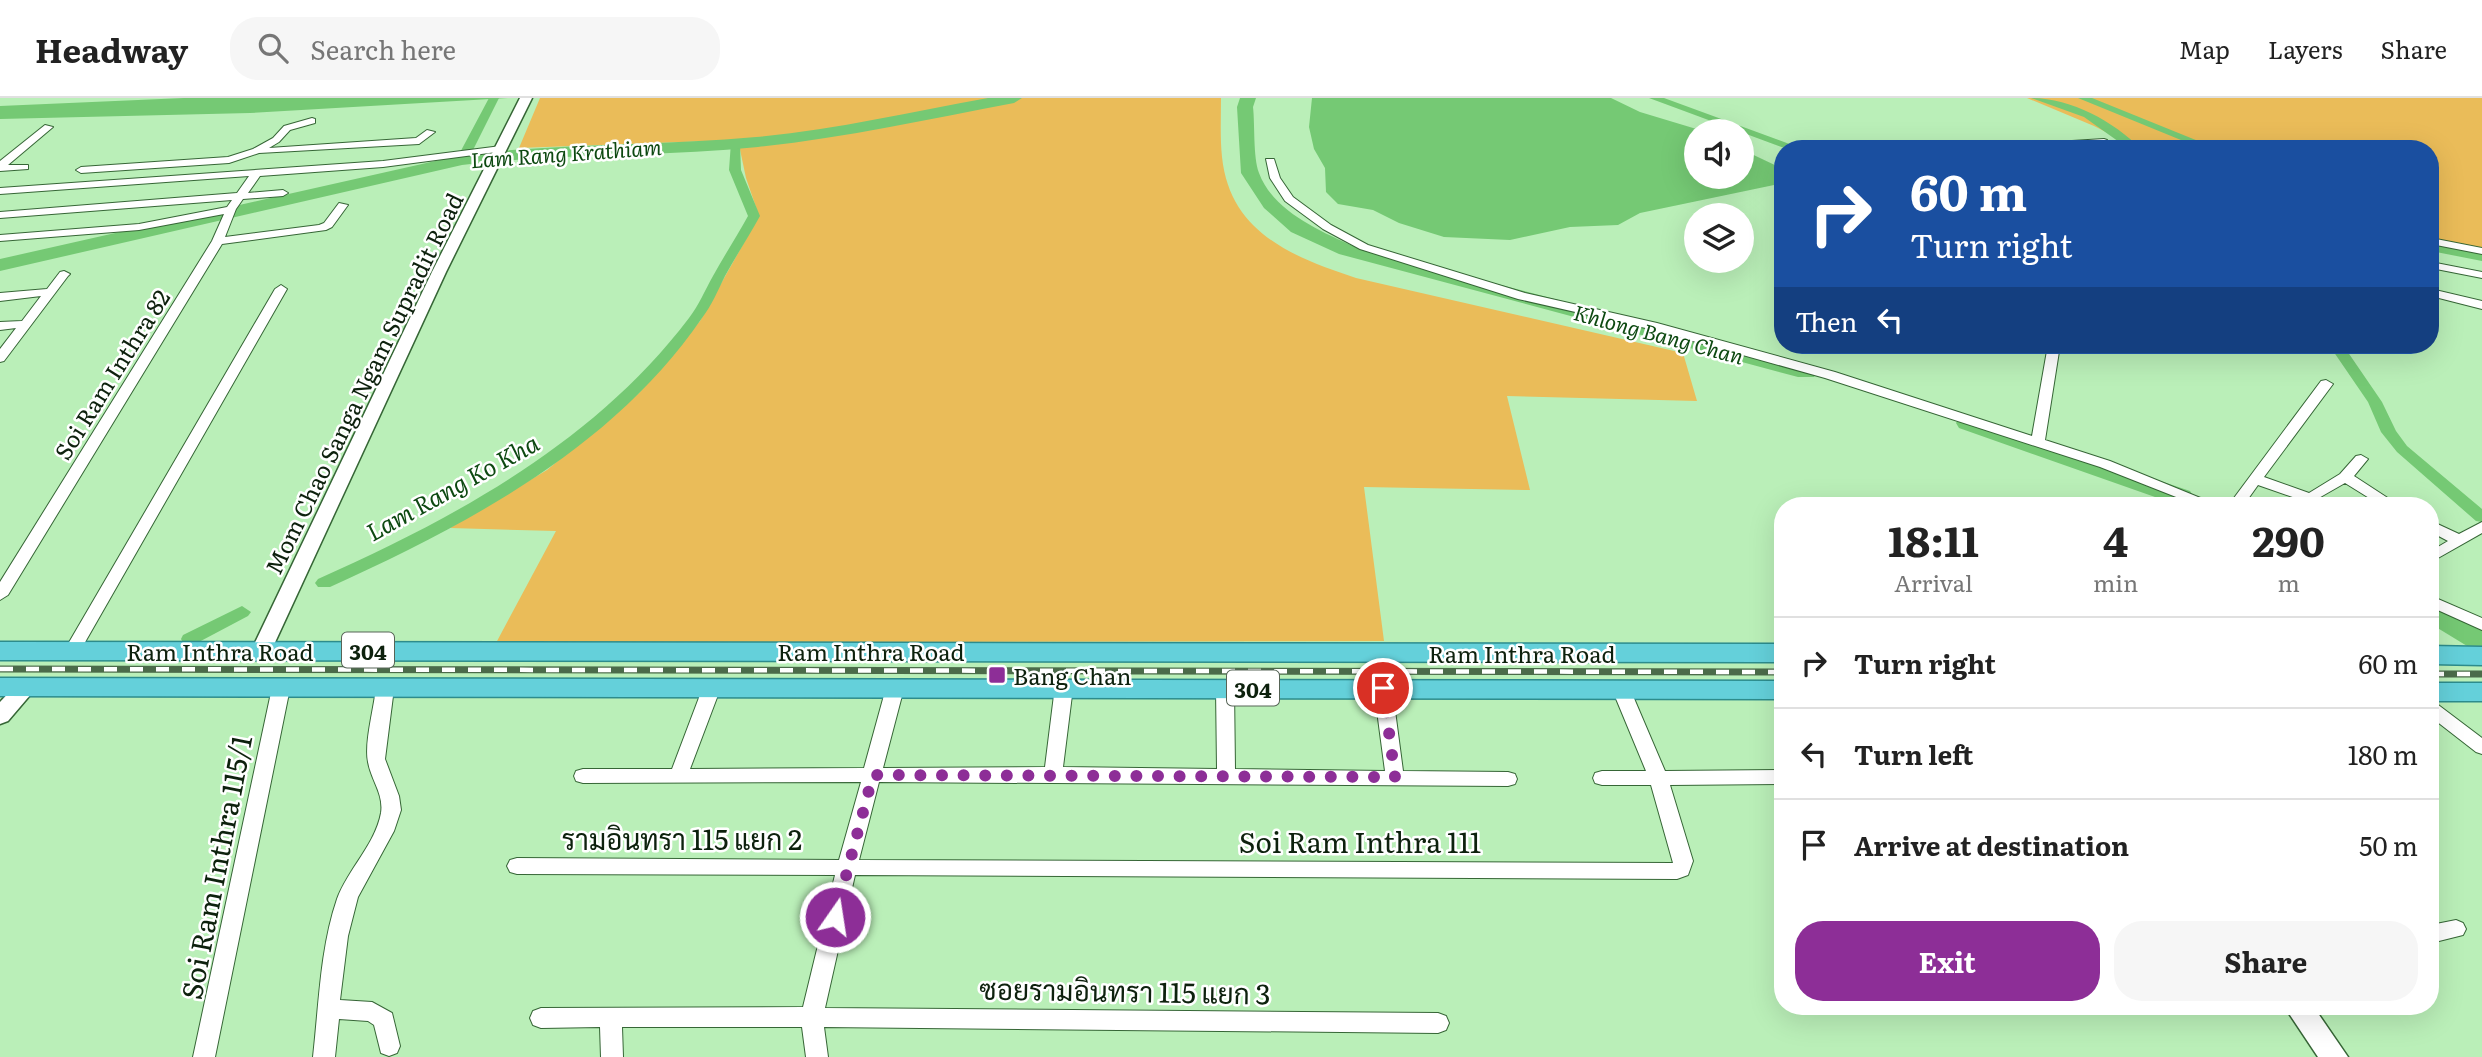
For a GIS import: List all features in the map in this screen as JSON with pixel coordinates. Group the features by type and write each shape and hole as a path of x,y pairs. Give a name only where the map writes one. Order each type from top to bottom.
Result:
{"highway":[{"name":"Ram Inthra Road","path":"0,650 1774,653"},
{"path":"710,687 723,651"},
{"path":"2439,655 2478,656"},
{"name":"Ram Inthra Road","path":"13,687 1383,688 1774,693"},
{"path":"2439,692 2482,692"}],"street":[{"name":"Mom Chao Sanga Ngam Supradit Road","path":"261,651 439,272 526,98"},
{"path":"80,170 229,160 256,151 276,140 287,128 312,121"},
{"path":"0,167 48,127"},
{"path":"256,151 419,141 430,132"},
{"path":"0,191 383,164 466,153 499,154"},
{"path":"1270,161 1275,177 1289,199 1327,227 1364,247 1522,296 1751,352 2038,442 2188,497"},
{"path":"136,182 152,166"},
{"path":"0,167 24,167"},
{"name":"Soi Ram Inthra 82","path":"0,595 218,241 239,197 256,174"},
{"path":"0,215 283,193"},
{"path":"218,241 322,228 328,225 343,205"},
{"path":"50,235 78,209"},
{"path":"0,238 139,228 230,213"},
{"path":"2439,243 2482,251"},
{"path":"2439,267 2482,275"},
{"path":"0,358 64,274"},
{"path":"72,650 281,289"},
{"path":"0,297 50,292"},
{"path":"2439,295 2482,305"},
{"path":"0,326 26,324"},
{"path":"2038,442 2053,354"},
{"path":"2242,497 2326,384"},
{"path":"2313,497 2345,477 2361,459"},
{"path":"2345,477 2378,497"},
{"path":"2257,479 2299,497"},
{"path":"2439,552 2482,527"},
{"path":"2439,530 2458,540"},
{"path":"2439,605 2482,625"},
{"path":"0,716 13,687"},
{"path":"679,774 710,687"},
{"path":"1053,774 1064,687"},
{"name":"Soi Ram Inthra 115/1","path":"204,1057 281,688"},
{"path":"324,1057 338,937 349,895 390,814 391,798 376,759 385,688"},
{"path":"817,1057 812,1017 847,866 895,688"},
{"path":"1225,688 1226,776"},
{"path":"1383,688 1395,777"},
{"name":"Soi Ram Inthra 111","path":"847,866 1677,871 1681,869 1683,861 1658,777 1621,690"},
{"path":"2439,714 2482,747"},
{"path":"583,776 1053,774 1508,779"},
{"path":"1602,778 1774,777"},
{"name":"รามอินทรา 115 แยก 2","path":"517,866 847,866"},
{"path":"2439,932 2456,929"},
{"path":"330,1009 372,1012 384,1020 389,1046"},
{"path":"2304,1015 2334,1057"},
{"name":"ซอยรามอินทรา 115 แยก 3","path":"541,1018 611,1020 812,1017 1438,1023"},
{"path":"611,1020 612,1057"}],"shaded area":[{"path":"184,98 508,98 250,113 0,119 0,106"},
{"path":"540,98 1221,98 1221,150 1227,183 1237,205 1251,223 1288,251 1356,278 1683,353 1697,401 1507,396 1530,490 1364,487 1384,641 496,643 556,531 450,528 547,470 639,393 700,321 759,216 746,178 738,140 519,148"},
{"path":"1312,98 1611,98 1640,112 1684,125 1684,189 1754,189 1754,155 1774,165 1774,185 1640,213 1618,225 1570,227 1510,240 1444,237 1399,223 1373,210 1338,204 1326,192 1325,168 1314,149 1309,127"},
{"path":"2027,98 2482,98 2482,248 2439,240 2439,140 2122,140"}],"waterway":[{"path":"462,160 494,98"},
{"name":"Lam Rang Krathiam","path":"0,265 462,160 536,153 756,142 853,129 1014,98"},
{"name":"Khlong Bang Chan","path":"1248,98 1245,107 1250,173 1271,204 1298,228 1346,250 1806,372"},
{"path":"1654,98 1774,140"},
{"path":"2036,98 2088,115 2123,140"},
{"path":"2083,98 2190,140"},
{"name":"Lam Rang Ko Kha","path":"324,583 426,535 526,476 574,442 618,405 658,365 705,304 754,216 735,170 735,144"},
{"path":"2439,249 2482,257"},
{"path":"2342,354 2375,402 2389,432 2402,449 2482,517"},
{"name":"Khlong Bang Chan","path":"1968,423 2181,497"},
{"name":"Lam Rang Ko Kha","path":"190,639 242,612"},
{"name":"Khlong Bang Chan","path":"2439,616 2482,642"}],"railway":[{"path":"0,669 1774,672"},
{"path":"2439,674 2482,674"}],"place":[{"name":"Bang Chan","path":"997,675"}],"route":[{"path":"835,917 873,775 1395,777 1383,688"}]}
